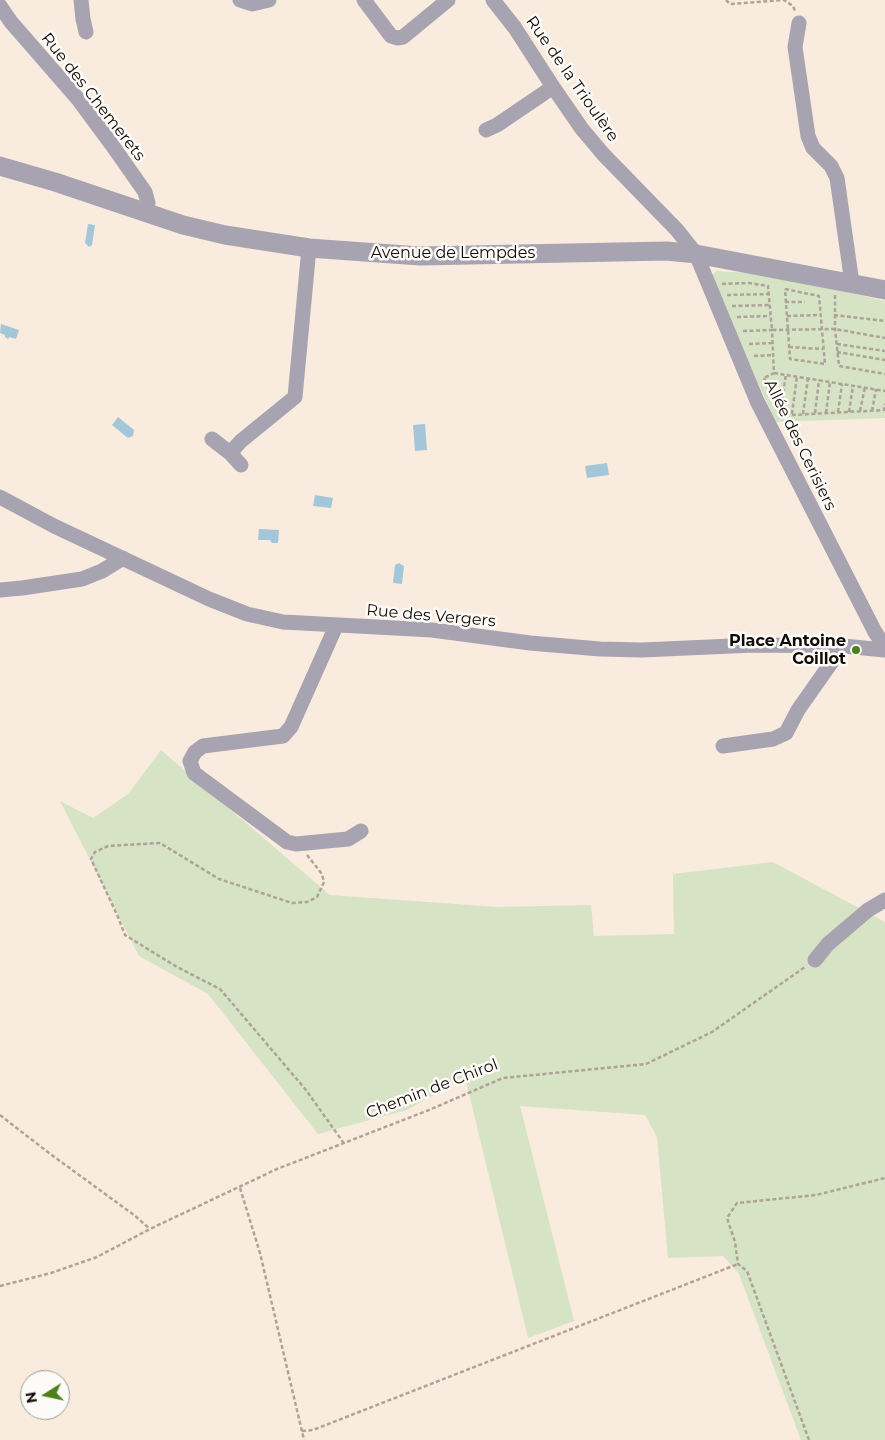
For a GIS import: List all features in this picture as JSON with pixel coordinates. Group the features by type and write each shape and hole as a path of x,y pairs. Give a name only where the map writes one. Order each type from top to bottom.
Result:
{"street":[{"path":"81,0 86,32"},
{"path":"240,0 252,4 269,0"},
{"path":"364,0 391,36 397,38 403,37 448,0"},
{"name":"Rue de la Trioulère","path":"493,0 516,28 582,129 603,154 677,230 696,254"},
{"name":"Rue des Chemerets","path":"0,6 11,22 78,99 145,192 148,203 145,214"},
{"path":"799,23 794,47 808,136 813,148 831,166 837,178 848,289"},
{"path":"486,130 497,126 553,87"},
{"name":"Avenue de Lempdes","path":"0,166 56,182 145,214 183,225 225,235 309,248 420,256 666,251 696,254 848,289 885,290"},
{"path":"666,220 670,234 666,251"},
{"path":"230,452 295,397 309,248"},
{"name":"Allée des Cerisiers","path":"696,254 757,401 875,632 885,648"},
{"path":"212,439 230,452 241,464"},
{"name":"Rue des Vergers","path":"0,497 54,526 210,599 247,614 283,622 432,630 530,643 600,649 642,650 754,644 885,648"},
{"path":"0,590 82,579 102,571 123,558"},
{"path":"336,626 291,727 283,736 203,746 195,752 190,761 194,772 287,842 296,844 348,839 360,831"},
{"path":"723,746 773,739 786,733 798,710 843,646"},
{"path":"815,960 835,938 868,910 885,900"}],"path":[{"path":"726,0 730,4 784,0 793,6 799,23"},
{"path":"757,363 722,284 749,283 768,286 774,372"},
{"path":"785,289 819,296 825,364 790,359 786,302 785,289"},
{"path":"848,289 834,295 839,366 885,374"},
{"path":"727,295 769,294"},
{"path":"786,302 805,302"},
{"path":"732,306 770,305"},
{"path":"786,316 820,315"},
{"path":"834,315 885,322"},
{"path":"737,317 771,316"},
{"path":"743,331 835,329 885,338"},
{"path":"749,344 773,343"},
{"path":"836,344 885,351"},
{"path":"789,347 823,349"},
{"path":"837,352 885,360"},
{"path":"754,356 774,355"},
{"path":"761,371 780,413"},
{"path":"764,378 774,372 885,391"},
{"path":"780,413 786,374"},
{"path":"792,415 796,376"},
{"path":"803,414 808,378"},
{"path":"814,414 819,380"},
{"path":"826,413 831,382"},
{"path":"838,412 842,384"},
{"path":"849,412 853,386"},
{"path":"860,412 865,387"},
{"path":"872,411 876,389"},
{"path":"780,413 792,415 884,410 885,404"},
{"path":"296,844 322,874 324,882 317,897 307,902 292,903 219,879 160,843 108,846 95,852 92,859 125,935 177,967 220,989 306,1090 343,1142"},
{"name":"Chemin de Chirol","path":"0,1286 50,1273 97,1257 150,1229 277,1169 429,1110 503,1078 646,1064 712,1032 815,960"},
{"path":"0,1115 150,1229"},
{"path":"810,1440 748,1271 738,1264 727,1218 737,1202 816,1195 885,1178"},
{"path":"240,1188 260,1253 304,1440"},
{"path":"302,1432 313,1430 738,1264"}],"green space":[{"path":"717,271 748,273 885,301 885,418 776,422 709,277"},
{"path":"161,750 330,895 497,907 591,905 594,936 674,934 673,874 773,862 885,922 885,1440 801,1440 739,1274 723,1256 668,1258 657,1137 645,1115 520,1106 574,1321 528,1338 465,1077 407,1110 318,1134 208,994 139,956 60,801 93,818 128,794"}],"water":[{"path":"88,224 95,225 92,245 89,247 85,243"},
{"path":"1,324 19,330 16,339 9,337 8,339 0,333"},
{"path":"118,417 134,430 133,436 128,438 112,425"},
{"path":"425,424 427,450 415,451 413,425"},
{"path":"607,463 609,475 587,478 585,466"},
{"path":"315,495 333,498 331,508 313,506"},
{"path":"259,529 279,530 278,543 272,543 270,540 258,540"},
{"path":"399,563 404,566 402,584 393,583 395,565"}],"place":[{"name":"Place Antoine Coillot","path":"856,650"}]}
